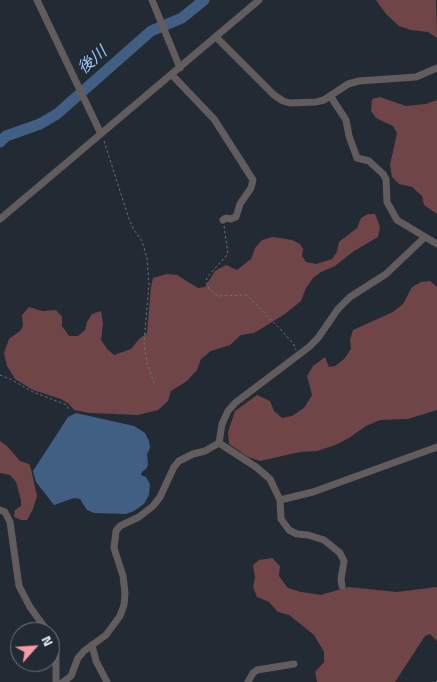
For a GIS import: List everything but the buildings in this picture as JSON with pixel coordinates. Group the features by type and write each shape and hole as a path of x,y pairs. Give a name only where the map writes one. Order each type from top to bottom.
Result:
{"street":[{"path":"38,0 101,134"},
{"path":"152,0 180,68"},
{"path":"0,219 259,0"},
{"path":"216,37 274,95 290,103 316,102 331,96 348,84 359,81 416,77 437,68"},
{"path":"172,75 214,119 253,180 251,188 240,204 236,216 231,219 222,220"},
{"path":"331,96 346,120 349,136 357,158 369,161 386,179 388,202 393,214 402,224 436,242"},
{"path":"63,682 71,676 78,658 106,635 120,616 124,605 124,583 114,548 116,531 120,526 139,517 153,506 160,497 174,467 179,461 193,454 205,451 218,443 222,424 228,411 235,403 318,338 338,309 350,297 386,274 425,237"},
{"path":"218,443 266,475 274,486 280,500 281,519 289,530 297,534 324,540 340,553 344,561 341,579 342,586"},
{"path":"280,500 313,492 437,447"},
{"path":"0,510 5,512 10,522 19,586 41,622"},
{"path":"92,646 96,661 107,682"},
{"path":"248,682 257,670 294,664"}],"path":[{"path":"101,134 129,219 145,248 148,258 149,284 144,343 147,363 154,382"},
{"path":"222,220 228,254 208,276 206,281 209,289 218,296 247,295 293,343 298,355"},
{"path":"0,375 33,392 67,405 69,412"}],"shaded area":[{"path":"376,0 436,0 437,38 428,32 399,26 386,14"},
{"path":"380,97 406,106 426,104 437,100 437,214 424,205 422,196 412,187 399,184 392,177 390,165 397,133 393,126 376,118 371,111 372,99"},
{"path":"368,214 375,214 380,227 378,237 354,251 335,266 313,278 306,288 301,301 285,314 254,333 241,335 230,345 211,351 201,359 197,370 187,381 171,391 168,401 158,410 138,415 90,413 74,410 61,399 33,390 15,379 7,366 4,353 9,339 20,331 23,326 22,315 29,307 42,311 56,310 62,317 62,326 69,336 78,336 85,330 92,314 101,311 103,324 101,340 114,355 131,349 147,333 153,278 167,274 177,275 198,288 205,287 215,271 226,265 237,270 251,259 255,248 262,240 273,237 292,240 300,244 303,249 302,256 306,262 316,264 332,259 337,252 339,242 357,228 361,218"},
{"path":"430,281 437,287 437,410 408,419 380,420 366,426 335,445 317,451 300,452 260,461 248,457 229,444 228,432 235,411 257,395 270,401 274,411 282,418 292,416 304,408 312,395 307,376 313,366 325,357 329,367 335,366 344,359 351,349 350,340 353,330 393,312 403,304 412,287 421,282"},
{"path":"0,441 20,461 29,464 31,469 37,496 27,520 14,517 15,510 21,506 21,500 16,482 10,475 0,473"},
{"path":"272,558 280,566 279,576 288,588 301,592 321,595 348,587 397,592 437,587 437,641 430,634 425,636 395,682 317,682 315,672 324,662 324,652 314,635 289,615 278,612 269,602 257,597 253,587 255,578 253,565 259,560"}],"water":[{"path":"76,413 134,426 145,433 150,448 147,454 148,465 141,475 146,477 150,484 149,495 144,504 134,511 126,514 94,513 87,510 80,499 74,498 54,505 36,482 33,471 68,417"}],"waterway":[{"name":"後川","path":"0,142 6,136 40,124 57,114 151,31 182,18 204,0"}]}
